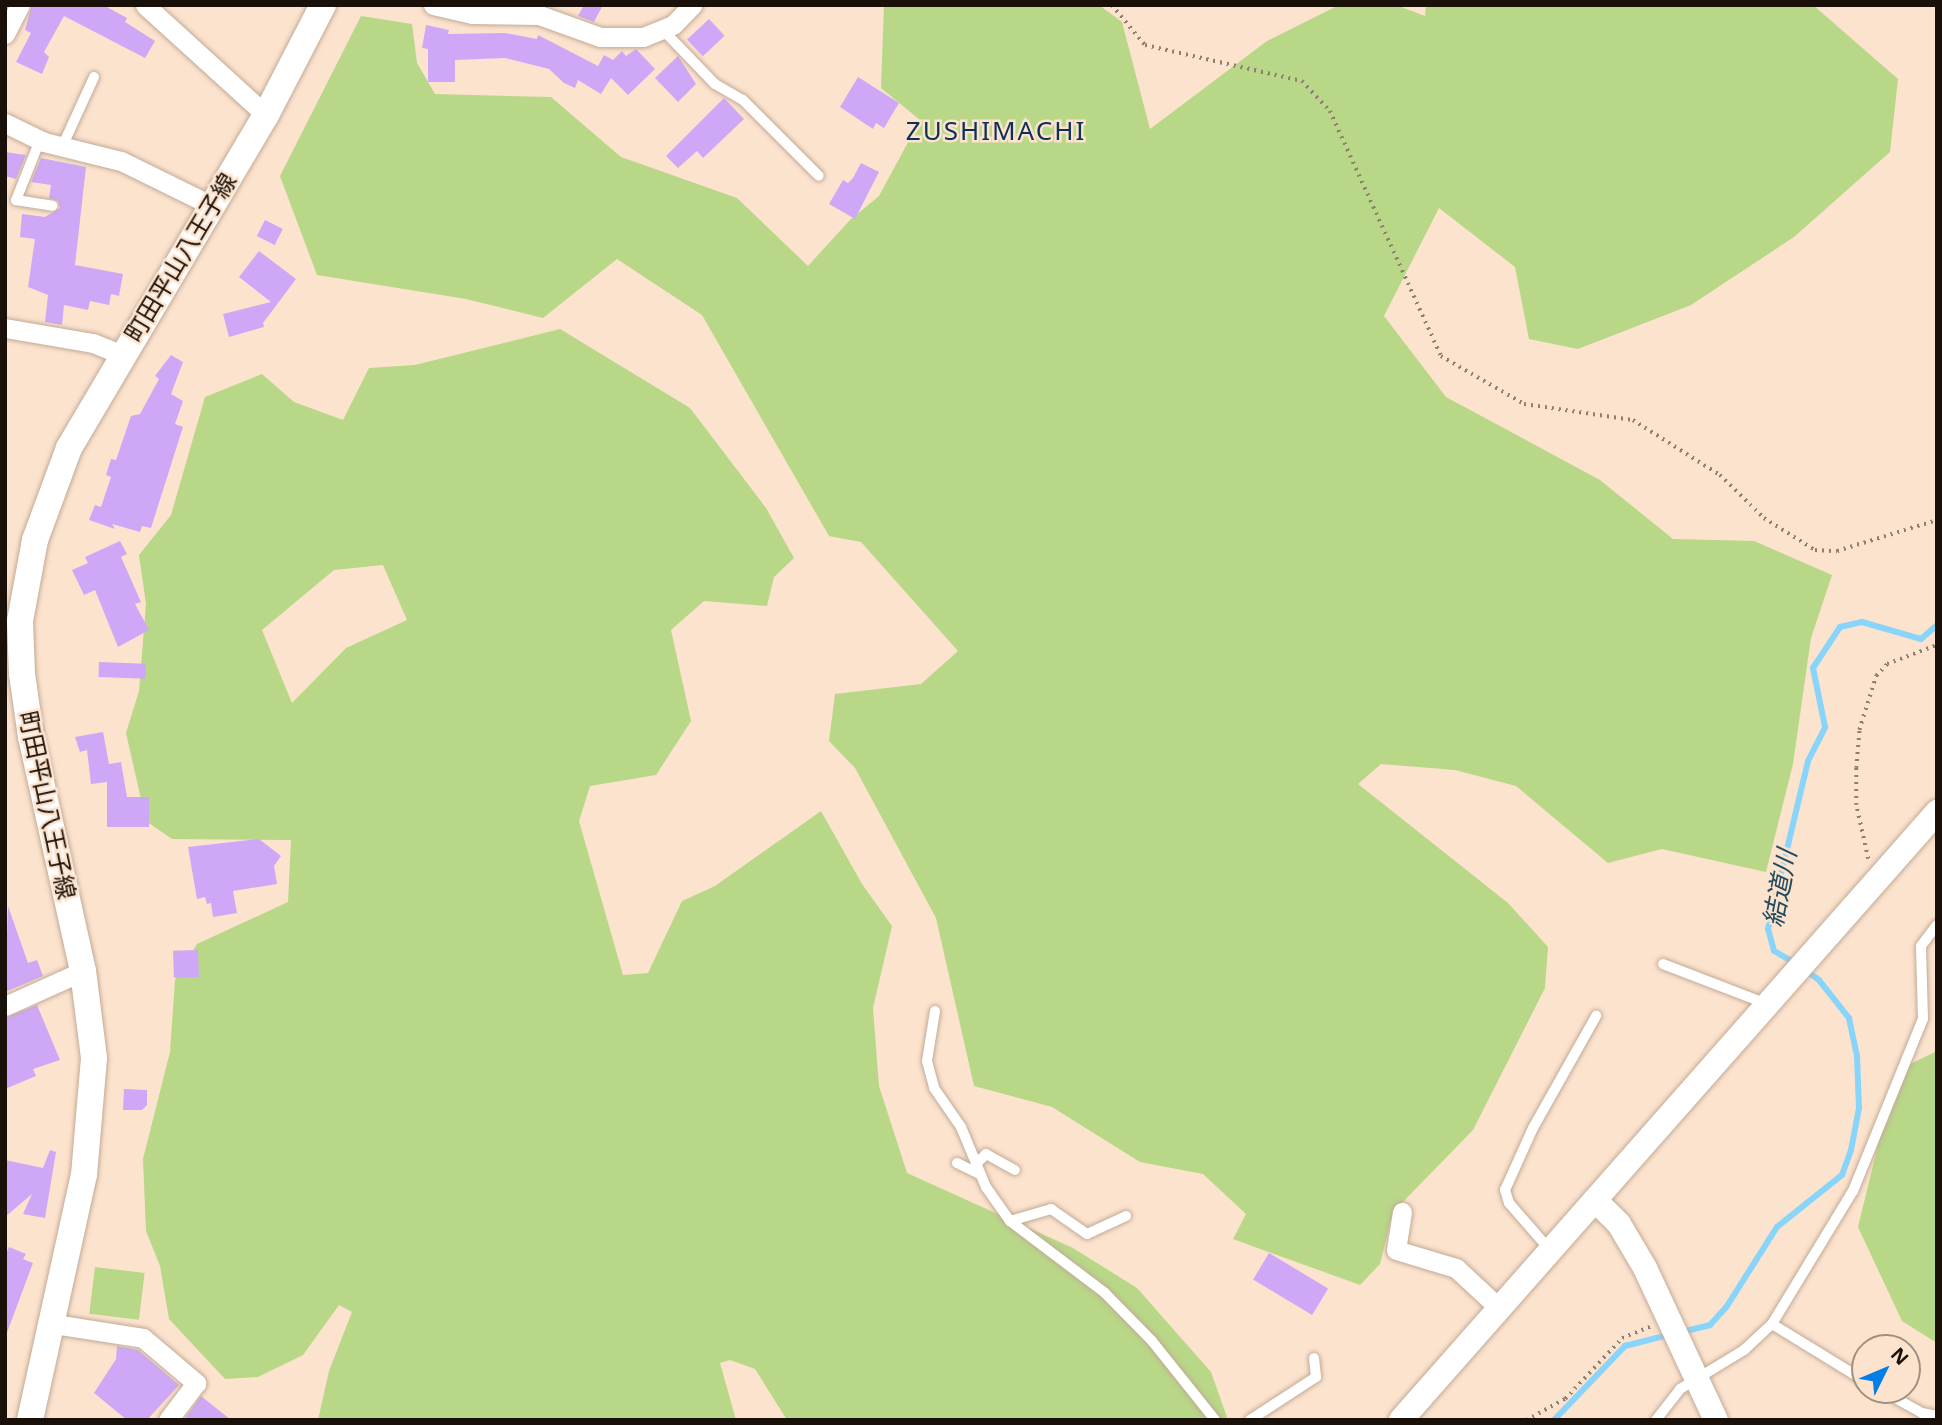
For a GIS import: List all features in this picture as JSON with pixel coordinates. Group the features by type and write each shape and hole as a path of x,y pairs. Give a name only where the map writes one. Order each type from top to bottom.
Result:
{"main road":[{"name":"町田平山八王子線","path":"30,1420 54,1324 84,1175 93,1097 94,1058 83,971 31,737 13,621 55,480 120,355 266,115 323,5"}],"street":[{"path":"5,34 20,5"},
{"path":"145,5 266,115"},
{"path":"433,5 472,14 539,15 600,37 643,37 662,29 692,5"},
{"path":"5,123 40,140 121,161 211,205"},
{"path":"5,328 93,343 120,355"},
{"path":"1401,1420 1937,812"},
{"path":"5,1006 83,971"},
{"path":"1595,1200 1631,1244 1671,1321 1716,1420"},
{"path":"1402,1212 1396,1250 1456,1268 1499,1308"},
{"path":"54,1324 144,1338 196,1383 168,1420"}],"lane":[{"path":"662,29 715,84 743,100 819,176"},
{"path":"62,147 94,77"},
{"path":"40,140 16,200 53,206"},
{"path":"1656,1420 1680,1389 1744,1350 1772,1324 1853,1191 1923,1019 1921,946 1937,925"},
{"path":"1663,964 1768,1004"},
{"path":"935,1011 927,1061 933,1088 961,1127 978,1169 1010,1221 1104,1292 1152,1342 1215,1420"},
{"path":"1550,1251 1509,1203 1505,1191 1533,1128 1596,1016"},
{"path":"978,1169 986,1154 1015,1170"},
{"path":"957,1163 978,1169"},
{"path":"1010,1221 1051,1209 1087,1234 1126,1216"},
{"path":"1772,1324 1851,1372"},
{"path":"1250,1420 1316,1377 1314,1358"},
{"path":"1906,1404 1922,1413 1937,1416"}],"path":[{"path":"1112,5 1145,45 1301,81 1330,111 1441,356 1524,404 1633,420 1720,475 1764,518 1815,550 1838,551 1937,520"},
{"path":"1878,879 1865,852 1856,805 1859,730 1876,676 1887,664 1936,645"},
{"path":"1526,1420 1565,1399 1622,1338 1671,1321"}],"green space":[{"path":"884,5 1099,5 1122,22 1150,129 1267,41 1339,5 1396,5 1425,16 1426,5 1813,5 1898,79 1890,152 1794,237 1691,305 1578,349 1529,339 1515,267 1439,208 1384,316 1446,397 1600,480 1673,539 1754,541 1832,575 1811,638 1793,764 1766,872 1662,849 1608,863 1516,786 1455,770 1381,764 1358,784 1508,903 1548,947 1545,988 1473,1130 1393,1212 1380,1264 1360,1285 1233,1239 1246,1214 1203,1174 1140,1162 1052,1107 974,1086 936,918 855,768 829,741 835,694 921,684 958,651 861,542 829,536 702,315 617,259 543,318 466,299 317,275 280,176 361,16 412,24 417,63 435,94 551,97 621,157 737,198 808,266 850,220 879,196 920,120 881,88"},
{"path":"560,329 690,408 766,508 794,558 774,577 767,606 704,601 671,630 691,721 656,775 590,786 579,821 623,975 648,973 682,901 715,886 821,811 862,884 892,926 873,1008 879,1086 907,1173 1073,1248 1137,1288 1211,1372 1228,1420 787,1420 755,1369 730,1360 720,1363 736,1420 318,1420 329,1371 352,1312 339,1305 303,1355 258,1377 225,1379 169,1319 160,1266 146,1231 143,1159 170,1052 175,980 197,944 288,902 291,840 172,839 146,821 126,733 139,691 146,604 139,555 171,515 205,397 262,374 294,402 343,420 369,368 415,365","holes":["383,565 407,620 346,648 292,703 262,630 334,570"]},
{"path":"1937,1051 1937,1343 1902,1321 1858,1227 1896,1071"},
{"path":"95,1267 145,1273 139,1320 89,1314"}],"building":[{"path":"32,5 103,5 127,18 125,22 155,41 145,58 64,16 44,52 49,57 42,74 16,62 31,33 25,30"},
{"path":"584,5 603,5 594,22 578,16"},
{"path":"709,19 725,36 703,56 687,39"},
{"path":"426,25 449,30 448,34 505,33 537,39 538,35 598,66 604,55 613,60 622,51 626,56 636,49 655,69 628,95 611,78 601,94 578,80 575,88 564,83 549,69 505,58 455,60 455,82 428,82 428,49 422,48"},
{"path":"678,56 696,84 678,102 655,78"},
{"path":"858,77 899,103 884,128 876,123 873,129 840,107"},
{"path":"724,98 744,119 703,158 697,151 678,168 666,156"},
{"path":"5,152 26,155 16,179 5,176"},
{"path":"41,158 86,167 75,265 123,274 119,296 111,294 109,305 90,301 88,310 64,305 62,325 45,322 48,295 28,287 35,239 20,237 22,214 45,217 60,208 58,201 49,198 51,185 31,182"},
{"path":"861,163 879,172 855,219 829,204 843,180 848,183"},
{"path":"265,220 283,229 275,245 257,236"},
{"path":"259,251 296,279 263,323 264,327 229,337 223,314 271,302 239,277"},
{"path":"171,355 183,362 171,394 183,401 175,424 183,427 151,528 142,526 140,532 112,524 115,529 89,520 95,505 101,507 111,477 106,475 111,459 116,460 131,416 140,414 159,379 155,376"},
{"path":"120,541 127,554 121,557 141,602 135,604 149,630 118,647 95,590 84,595 72,570 88,563 85,557"},
{"path":"99,662 146,664 145,679 98,677"},
{"path":"103,732 109,764 121,762 127,797 149,797 149,827 107,827 107,782 91,784 87,750 80,752 75,737"},
{"path":"259,839 281,856 274,866 277,884 233,891 237,913 213,917 211,903 207,904 205,897 197,899 188,847"},
{"path":"8,906 28,963 37,960 43,976 5,992"},
{"path":"198,950 199,977 174,978 173,951"},
{"path":"37,1005 60,1060 33,1069 36,1076 5,1089 5,1018"},
{"path":"124,1089 147,1090 147,1105 142,1110 123,1110"},
{"path":"50,1150 56,1152 45,1218 23,1214 32,1194 5,1217 5,1160 43,1168"},
{"path":"9,1247 26,1254 23,1259 33,1263 5,1338 5,1256"},
{"path":"1269,1253 1328,1289 1312,1315 1253,1280"},
{"path":"117,1346 138,1350 179,1385 147,1420 127,1420 94,1393 116,1359"},
{"path":"201,1396 231,1420 189,1420 186,1417"}],"waterway":[{"name":"結道川","path":"1795,963 1774,951 1768,929 1808,761 1825,727 1813,668 1840,627 1862,622 1921,639 1937,625"},
{"name":"結道川","path":"1682,1332 1710,1325 1727,1306 1777,1227 1842,1175 1851,1150 1859,1108 1857,1056 1849,1018 1819,980 1804,969"},
{"name":"結道川","path":"1554,1420 1625,1346 1672,1334"}],"district":[{"name":"ZUSHIMACHI","path":"996,131"}]}
